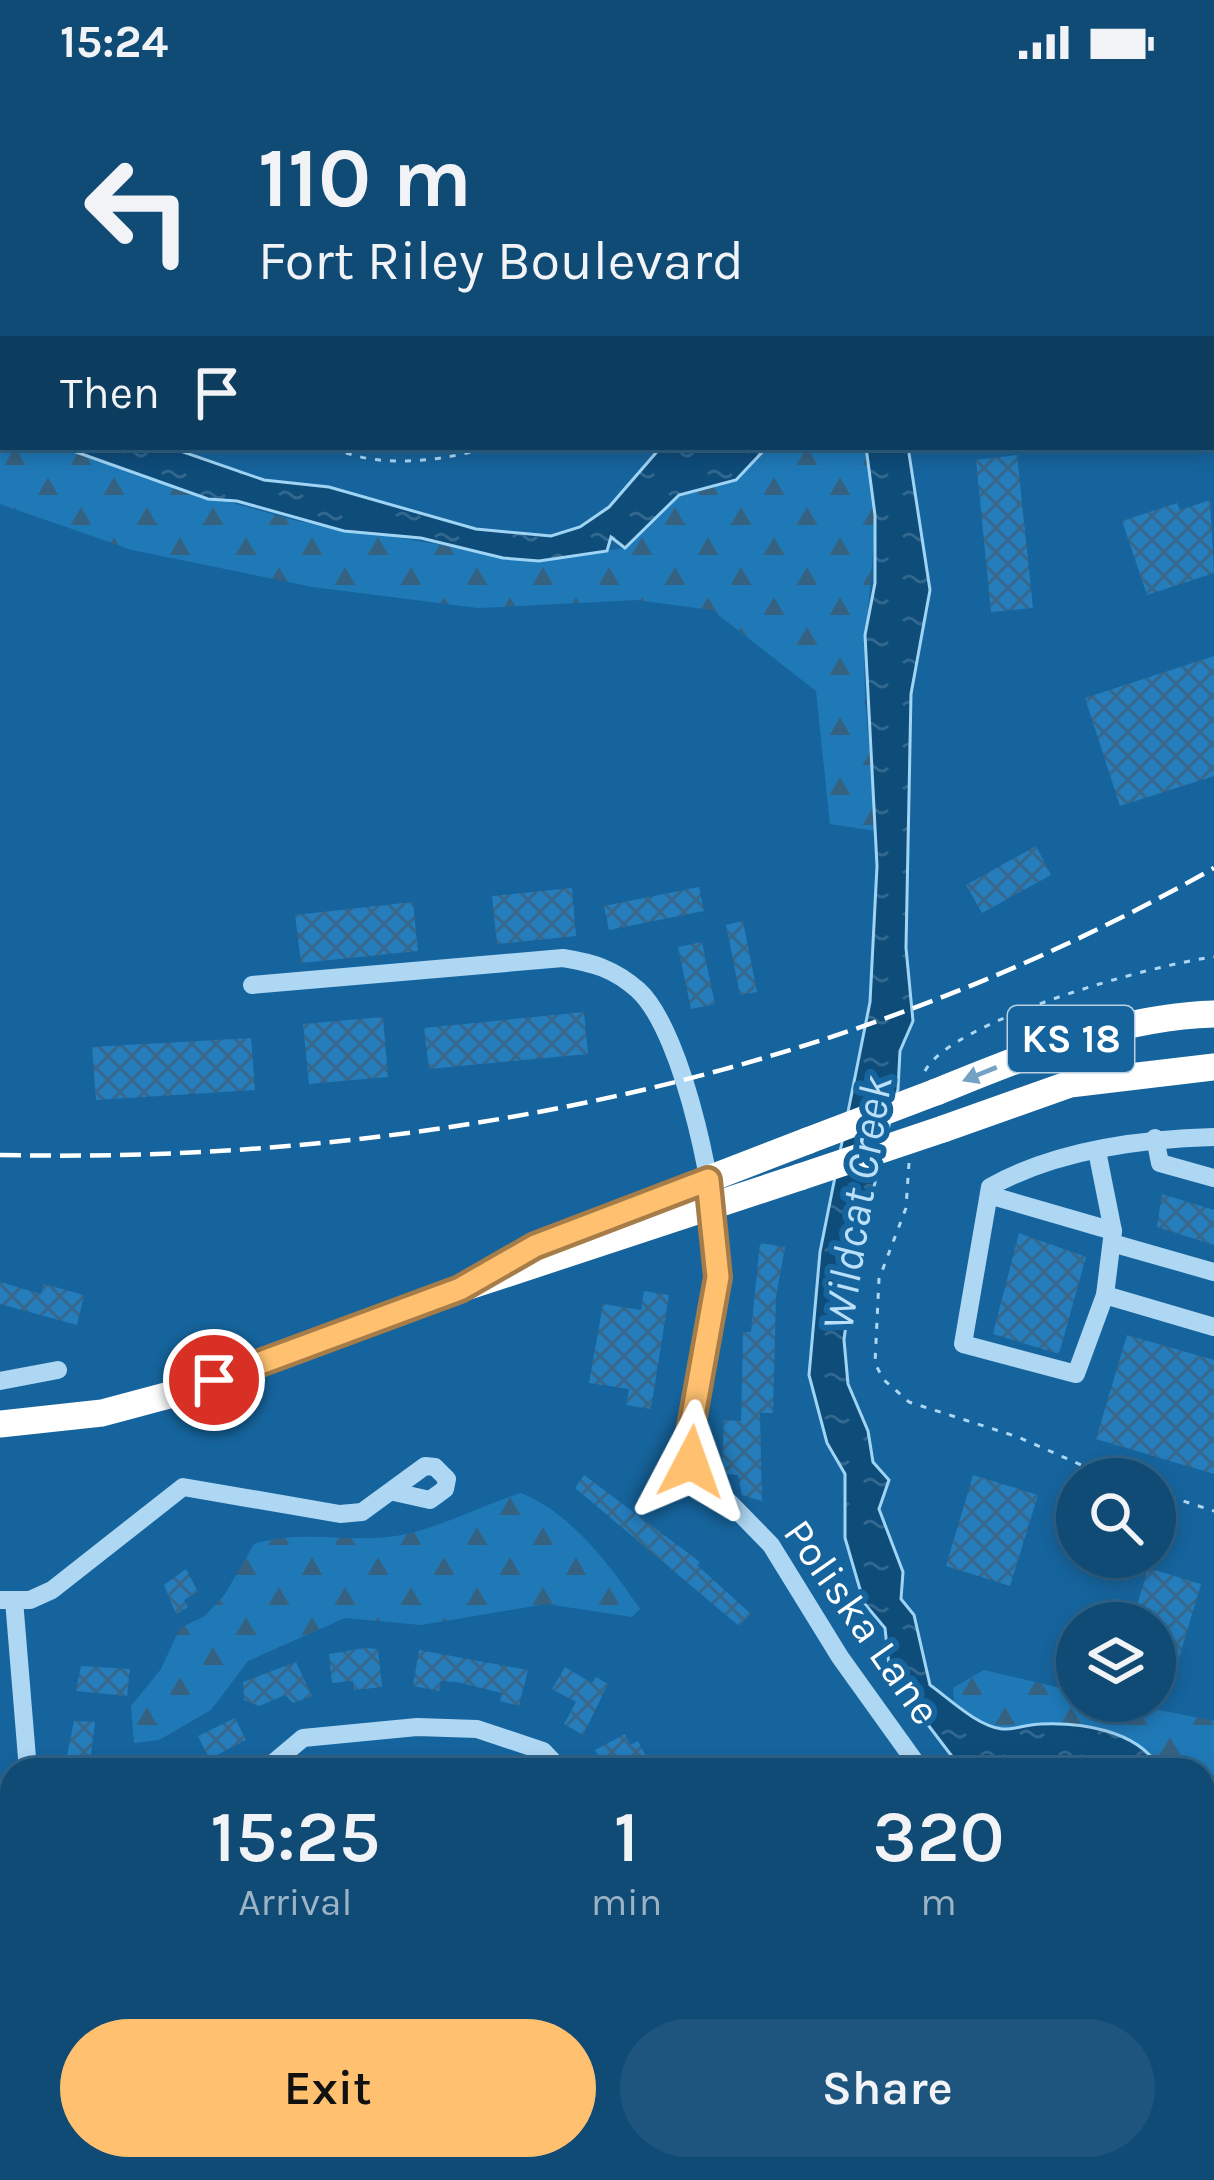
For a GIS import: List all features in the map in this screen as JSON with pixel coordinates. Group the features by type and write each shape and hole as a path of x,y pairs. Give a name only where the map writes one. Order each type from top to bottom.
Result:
{"highway":[{"name":"KS 18","path":"709,1194 807,1141 1064,1041 1135,1024 1214,1014"},
{"name":"KS 18","path":"0,1424 102,1413 173,1394 460,1289 535,1246 709,1194 800,1177 1070,1084 1214,1067"}],"street":[{"path":"252,985 563,958 604,965 642,994 669,1042 709,1194"},
{"path":"1097,1151 1112,1237 1105,1295 1076,1374 963,1344 990,1186 1012,1174 1097,1151 1155,1138 1214,1137"},
{"path":"1155,1138 1160,1163 1214,1178"},
{"name":"Poliska Lane","path":"709,1194 718,1277 689,1438 691,1462 771,1545 840,1657 912,1758"},
{"path":"988,1195 1214,1272"},
{"path":"1105,1295 1214,1327"},
{"path":"0,1381 58,1370"},
{"path":"27,1758 15,1600 102,1554 183,1487 340,1514 362,1512 394,1492"},
{"path":"279,1758 303,1738 417,1727 477,1729 543,1751 550,1758"}],"path":[{"path":"343,450 379,460 448,457 477,450"},
{"path":"1176,1499 1214,1511"}],"green space":[{"path":"0,450 70,450 146,479 297,521 539,561 625,548 679,495 736,480 764,450 867,450 874,518 865,682 876,831 830,824 816,691 712,610 636,600 478,608 313,587 132,550 0,504"},
{"path":"521,1493 556,1513 588,1542 640,1609 632,1617 546,1604 421,1625 345,1618 248,1661 211,1710 159,1740 134,1743 131,1706 161,1669 180,1628 205,1616 225,1594 254,1544 300,1537 395,1536"},
{"path":"984,1670 1056,1687 1056,1722 1176,1722 1176,1713 1214,1721 1214,1758 958,1758 953,1688"}],"water":[{"path":"70,450 178,450 264,480 329,487 476,529 551,536 580,527 609,507 658,450 764,450 736,480 679,495 625,548 611,537 607,551 539,561 503,558 421,538 344,531 237,501 208,499"},
{"name":"Wildcat Creek","path":"866,450 908,450 930,590 911,694 906,948 913,1021 900,1051 898,1089 852,1276 844,1340 848,1384 868,1431 873,1462 889,1480 879,1509 903,1572 901,1599 914,1615 930,1685 993,1727 1089,1727 1122,1736 1151,1758 953,1758 890,1675 885,1628 864,1603 845,1538 845,1474 827,1443 809,1375 820,1252 870,1002 877,866 865,635 875,583 875,515"}],"building":[{"path":"1017,455 1033,608 991,612 976,460"},
{"path":"1210,500 1214,573 1147,595 1122,521 1177,503 1180,510"},
{"path":"1214,656 1214,776 1120,806 1085,698"},
{"path":"1036,846 1051,875 982,913 966,885"},
{"path":"699,887 704,911 609,930 604,906"},
{"path":"572,888 576,936 497,944 492,896"},
{"path":"413,902 418,951 301,963 295,915"},
{"path":"743,921 757,992 740,995 726,925"},
{"path":"702,942 715,1004 691,1009 678,947"},
{"path":"584,1012 588,1054 429,1069 424,1028"},
{"path":"383,1017 388,1077 309,1084 303,1024"},
{"path":"251,1038 255,1090 96,1100 92,1047"},
{"path":"1162,1194 1214,1210 1214,1245 1157,1227"},
{"path":"1019,1233 1086,1257 1059,1354 993,1334"},
{"path":"760,1243 785,1247 776,1297 773,1413 760,1413 762,1501 742,1495 738,1475 722,1474 724,1420 741,1421 743,1332 751,1332"},
{"path":"0,1282 41,1294 44,1284 84,1295 77,1325 0,1304"},
{"path":"644,1291 669,1295 651,1409 626,1405 629,1389 589,1383 603,1304 641,1310"},
{"path":"1127,1335 1214,1360 1214,1474 1176,1463 1176,1458 1160,1458 1096,1439"},
{"path":"584,1475 700,1562 697,1565 751,1614 739,1626 575,1488"},
{"path":"973,1475 1038,1495 1010,1586 946,1566"},
{"path":"186,1569 198,1592 184,1600 188,1607 176,1614 164,1585"},
{"path":"1176,1576 1201,1584 1176,1668 1176,1602 1138,1602 1145,1578"},
{"path":"378,1649 382,1687 354,1690 353,1681 332,1683 329,1654"},
{"path":"419,1650 528,1670 519,1706 500,1701 502,1693 456,1682 441,1681 439,1691 413,1686"},
{"path":"296,1662 312,1696 293,1703 285,1695 259,1706 244,1700 243,1682"},
{"path":"81,1666 130,1669 127,1696 76,1691"},
{"path":"565,1667 592,1683 596,1677 608,1684 583,1735 564,1724 576,1702 552,1689"},
{"path":"235,1718 246,1740 209,1758 198,1736"},
{"path":"74,1721 95,1722 90,1758 66,1758"},
{"path":"625,1734 630,1745 638,1741 647,1758 599,1758 595,1750"}],"railway":[{"path":"0,1155 158,1154 316,1143 472,1124 627,1094 779,1053 928,1003 1073,941 1214,868"}],"route":[{"path":"214,1380 460,1289 535,1246 708,1180 718,1277 689,1438 691,1462"}]}
